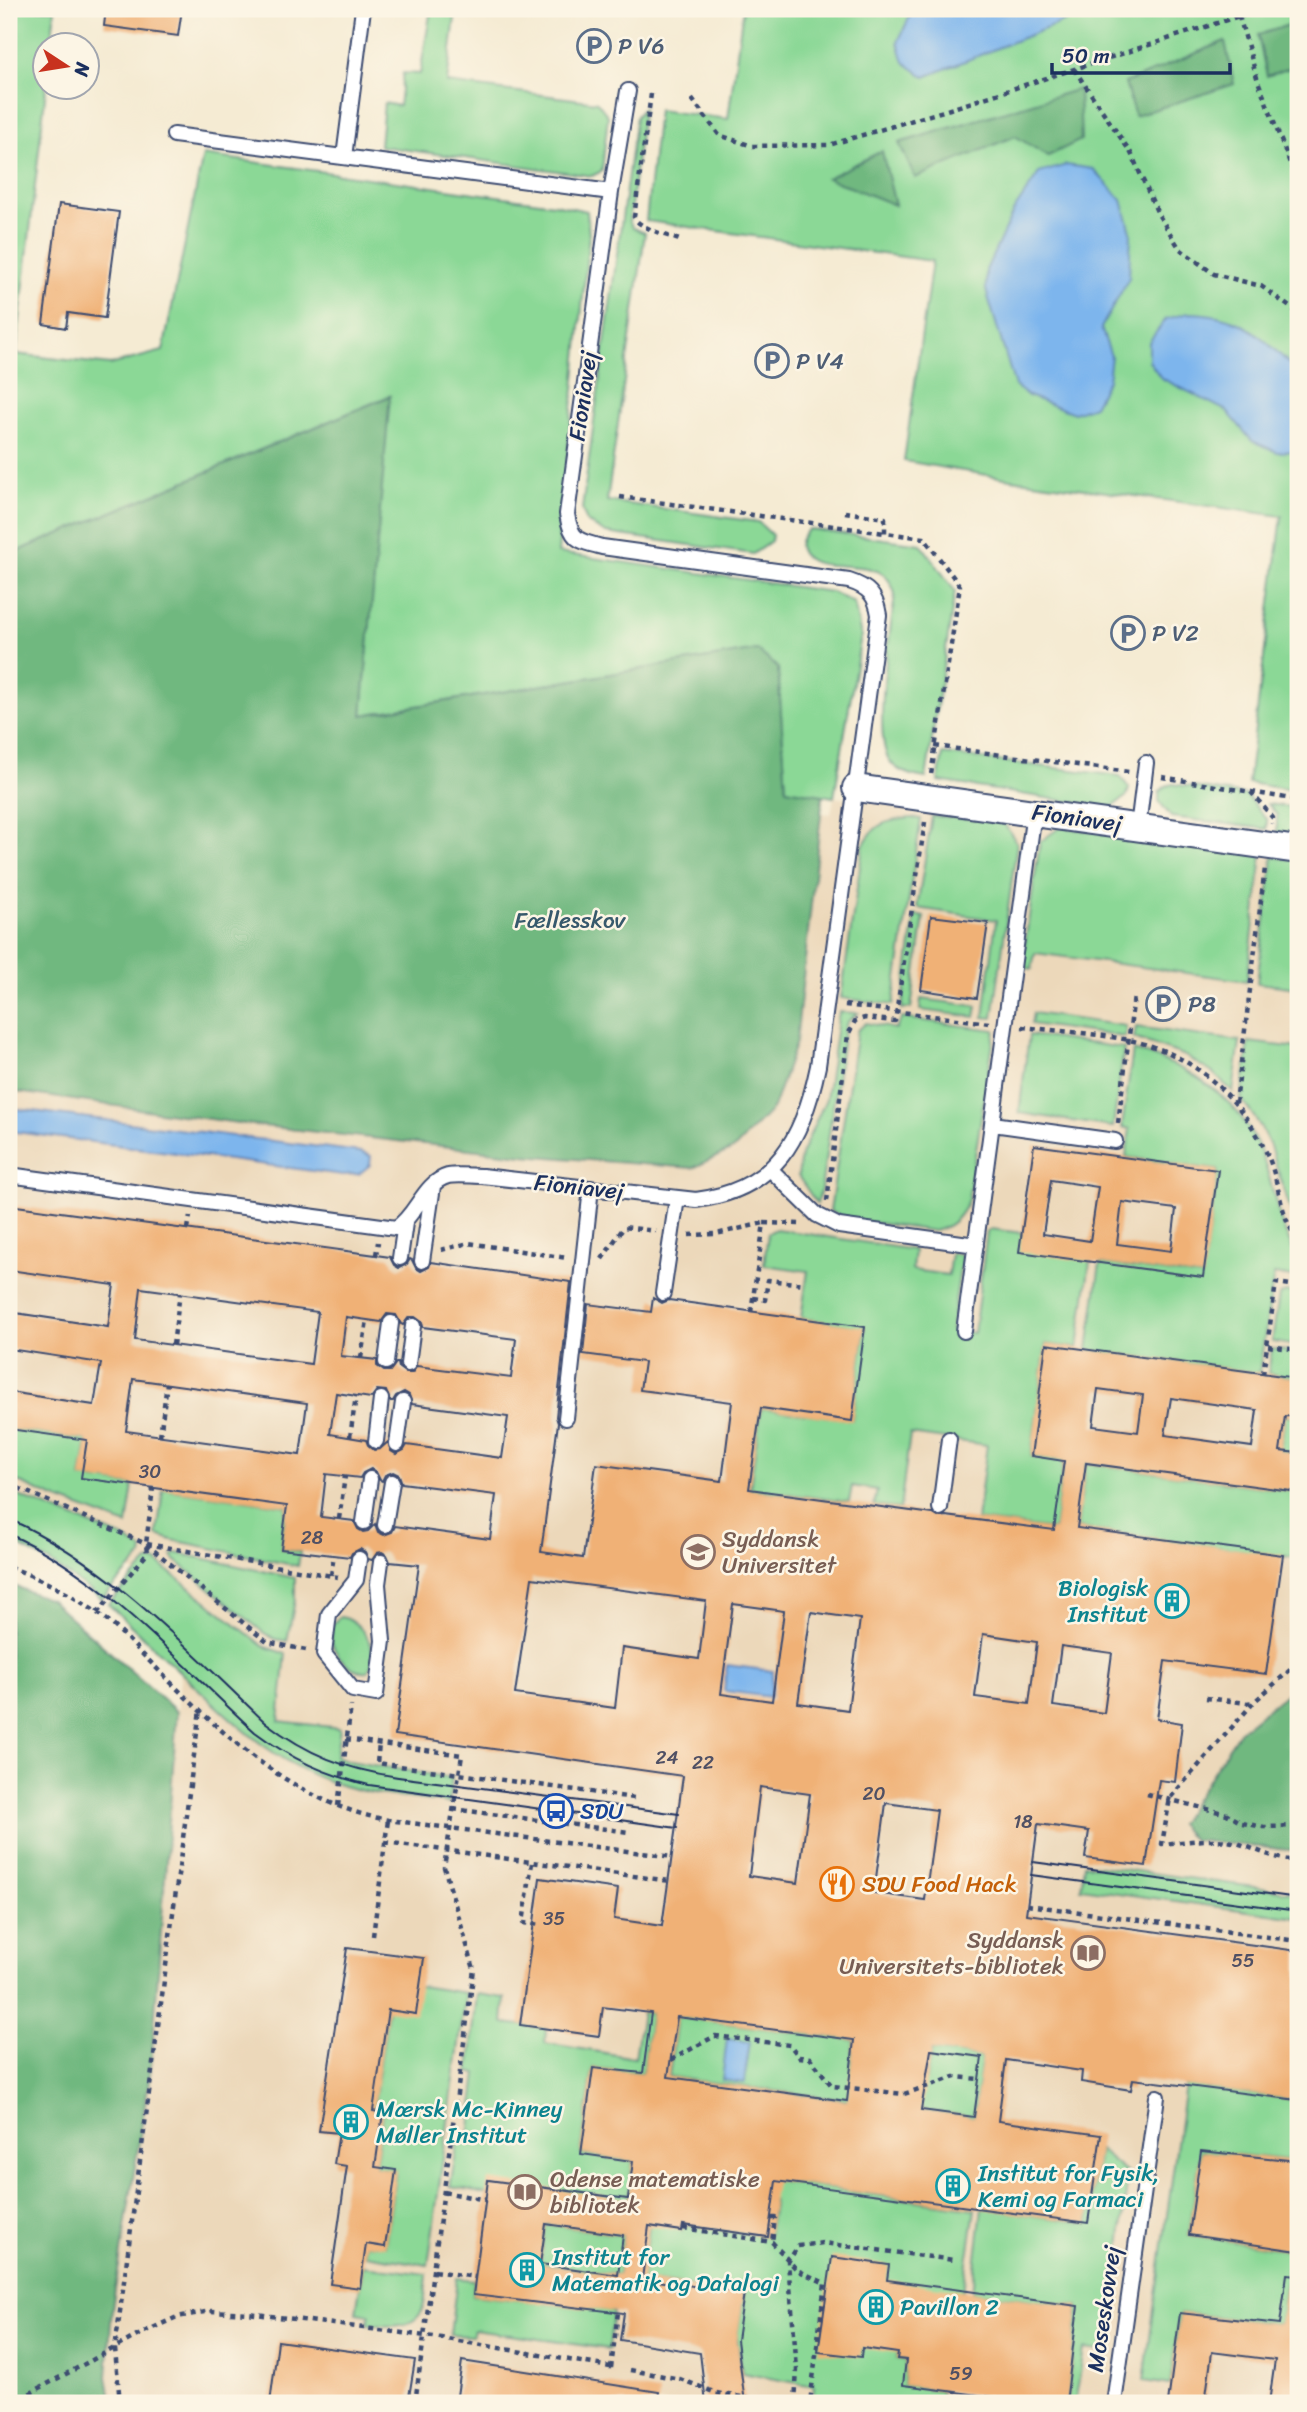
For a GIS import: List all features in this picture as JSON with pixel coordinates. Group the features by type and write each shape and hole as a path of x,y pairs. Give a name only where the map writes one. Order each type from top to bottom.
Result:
{"street":[{"name":"Fioniavej","path":"856,788 1298,850"}],"lane":[{"path":"344,156 363,9"},
{"path":"174,135 611,192 628,91"},
{"name":"Fioniavej","path":"433,1184 448,1176 482,1176 696,1200 717,1197 736,1192 770,1169 800,1130 811,1099 879,615 874,595 866,588 849,581 602,547 580,541 570,531 567,514 611,192"},
{"path":"1138,827 1146,763"},
{"path":"964,1331 1034,812"},
{"path":"993,1124 1116,1135"},
{"path":"770,1169 817,1215 839,1226 976,1245"},
{"path":"9,1175 396,1228 405,1223 433,1184"},
{"path":"422,1261 433,1184"},
{"path":"566,1418 591,1188"},
{"path":"663,1293 677,1198"},
{"path":"400,1258 405,1223"},
{"path":"386,1362 391,1323"},
{"path":"408,1364 413,1326"},
{"path":"376,1441 381,1399"},
{"path":"397,1444 403,1402"},
{"path":"940,1508 949,1439"},
{"path":"364,1522 370,1479"},
{"path":"386,1525 392,1482"},
{"path":"359,1559 356,1580 329,1614 324,1654 353,1690 376,1693 383,1642 378,1584 380,1562"},
{"name":"Moseskovvej","path":"1114,2403 1157,2097"}],"path":[{"path":"692,99 719,135 752,146 829,145 1261,9"},
{"path":"1239,16 1258,81 1298,184"},
{"path":"1073,69 1131,153 1158,214 1180,249 1214,274 1261,286 1298,313"},
{"path":"650,94 634,216 636,222 642,226 682,241"},
{"path":"620,497 924,538 960,586 895,1021 865,1018 855,1021 848,1035 827,1203 807,1222 797,1225 764,1223 751,1312"},
{"path":"845,512 885,518 885,533"},
{"path":"1251,792 1298,800"},
{"path":"1116,1135 1134,996"},
{"path":"826,1002 1129,1040 1166,1052 1198,1070 1231,1097 1253,1126 1269,1159 1287,1220 1298,1242"},
{"path":"753,1298 765,1300 768,1280 804,1284"},
{"path":"1263,1374 1276,1283 1298,1286"},
{"path":"173,1345 180,1293"},
{"path":"362,1358 367,1320"},
{"path":"1268,1346 1298,1350"},
{"path":"160,1436 167,1383"},
{"path":"350,1437 356,1396"},
{"path":"339,1520 345,1476"},
{"path":"9,1484 146,1544 356,1580"},
{"path":"97,1613 146,1554 153,1488"},
{"path":"146,1544 267,1642 324,1654"},
{"path":"331,1576 334,1555"},
{"path":"9,1567 53,1585 110,1622 235,1743 269,1769 338,1806 388,1820 673,1857"},
{"path":"1298,1663 1255,1701 1170,1798 1162,1844 1224,1841 1287,1861 1298,1861"},
{"path":"338,1806 353,1690"},
{"path":"1206,1698 1247,1703 1255,1701"},
{"path":"120,2403 115,2349 200,1709"},
{"path":"346,1739 462,1755 444,1867 474,1969 415,2403"},
{"path":"380,1744 377,1763 634,1798"},
{"path":"1147,1794 1227,1814 1242,1823 1264,1827 1298,1826"},
{"path":"453,1809 629,1832"},
{"path":"373,1936 388,1820"},
{"path":"385,1842 670,1881"},
{"path":"532,1863 523,1923 542,1925"},
{"path":"1027,1905 1298,1941"},
{"path":"671,2060 715,2036 790,2045 799,2057 810,2058 832,2086 904,2094 955,2077 979,2080"},
{"path":"444,2192 486,2200"},
{"path":"771,2218 775,2218 772,2242"},
{"path":"682,2228 772,2242 797,2270 827,2283 810,2403"},
{"path":"795,2403 796,2369 788,2262 797,2246 823,2243 954,2260"},
{"path":"433,2272 475,2277"},
{"path":"12,2403 177,2317 211,2311 248,2313 425,2336 614,2368 618,2312"},
{"path":"630,2370 680,2379 716,2393 779,2403"},
{"path":"953,2403 955,2392"}],"shaded area":[{"name":"Syddansk Universitet","path":"834,797 1298,860 1298,2403 112,2403 107,2377 112,2308 151,2068 187,1603 9,1501 9,1091 245,1124 522,1155 660,1166 821,813 831,814"}],"green space":[{"path":"9,9 55,9 52,32 32,32 32,102 44,102 16,354 110,365 163,351 203,155 554,204 587,211 589,235 558,553 832,592 854,603 861,636 834,797 786,789 778,668 757,650 362,715 389,396 9,555"},
{"path":"431,9 456,9 447,83 597,102 608,116 602,171 592,176 380,146 384,103 399,106 403,73 420,74"},
{"path":"743,9 1298,9 1298,22 1258,36 1267,76 1298,65 1298,791 1248,783 1282,516 1011,479 904,461 932,261 646,221 658,110 728,119"},
{"path":"1298,22 1298,65 1267,76 1258,35"},
{"path":"1225,41 1234,84 1135,116 1125,83"},
{"path":"1079,89 1081,140 1048,156 1015,136 915,178 899,143"},
{"path":"643,108 629,222 633,228 645,233 607,501 758,522 772,535 771,541 753,554 606,533 587,522 582,509 636,116"},
{"path":"882,151 895,205 827,178"},
{"name":"Fællesskov","path":"390,396 362,715 757,650 778,668 786,789 823,795 796,1042 773,1108 735,1148 693,1168 522,1155 245,1124 9,1091 9,555"},
{"path":"809,529 921,544 955,591 926,778 895,767 888,758 884,744 883,703 895,594 892,586 884,575 867,568 826,565 810,560 802,553 799,545"},
{"path":"943,754 1120,776 1129,788 1127,796 1110,808 938,781"},
{"path":"1173,784 1246,795 1267,820 1267,829 1171,817 1159,801 1159,792"},
{"path":"1268,804 1298,808 1298,836 1277,833 1277,815"},
{"path":"932,816 1003,822 1017,843 993,1018 984,1017 996,920 917,908"},
{"path":"911,818 921,819 893,1005 841,998 863,846 872,832 882,824"},
{"path":"1060,827 1262,855 1247,981 1035,953 1032,969 1022,964 1040,842"},
{"path":"1273,857 1298,860 1298,988 1257,983"},
{"path":"915,915 924,917 911,1008 902,1009"},
{"path":"921,999 977,1006 975,1017 920,1010"},
{"path":"839,1012 858,1013 847,1022 844,1031 817,1204 798,1176 801,1155 826,1099"},
{"path":"1033,1013 1126,1026 1125,1037 1031,1024"},
{"path":"902,1018 995,1030 968,1200 955,1220 934,1231 847,1219 830,1211 857,1031 866,1023 896,1029"},
{"path":"1136,1027 1240,1041 1233,1092 1213,1073 1183,1055 1134,1038"},
{"path":"1029,1035 1124,1048 1113,1127 1019,1113"},
{"path":"1249,1042 1298,1048 1298,1233 1270,1146 1241,1098"},
{"path":"1133,1050 1173,1065 1208,1085 1238,1113 1260,1150 1294,1253 1298,1278 1274,1274 1259,1373 1088,1350 1100,1263 1202,1277 1218,1170 1126,1157 1130,1129 1122,1127"},
{"path":"776,1229 914,1250 912,1270 948,1275 951,1253 962,1255 951,1330 974,1333 987,1232 991,1229 1022,1233 1090,1261 1078,1348 1046,1344 1031,1456 1064,1461 1054,1530 977,1520 987,1445 910,1434 900,1509 874,1506 877,1490 852,1486 849,1502 750,1489 761,1408 852,1420 865,1328 801,1318 808,1271 764,1265 768,1233"},
{"path":"1286,1292 1298,1293 1298,1346 1272,1342 1279,1295"},
{"path":"1272,1349 1298,1352 1298,1378 1268,1374"},
{"path":"1285,1416 1298,1417 1298,1454 1280,1451"},
{"path":"9,1429 87,1440 81,1478 133,1485 127,1525 9,1478"},
{"path":"1086,1463 1298,1492 1298,1558 1077,1528"},
{"path":"163,1489 287,1506 281,1549 300,1552 298,1566 157,1535"},
{"path":"9,1492 124,1538 143,1550 142,1556 102,1599 48,1561 9,1541"},
{"path":"177,1553 295,1578 295,1600 287,1641 264,1633 175,1560 172,1556"},
{"path":"156,1561 263,1646 286,1654 279,1721 340,1728 336,1756 349,1761 452,1778 449,1803 356,1789 320,1778 280,1757 245,1731 108,1604 148,1562"},
{"path":"9,1584 51,1600 177,1712 151,2068 112,2308 107,2377 112,2403 9,2403"},
{"path":"340,1617 356,1624 368,1638 373,1655 368,1671 351,1667 334,1649 332,1624"},
{"path":"1298,1684 1298,1851 1193,1840 1179,1824 1239,1732"},
{"path":"1084,1864 1298,1893 1298,1918 1081,1888"},
{"path":"420,1986 466,1993 428,2265 365,2255 366,2244 385,2246 396,2170 375,2167 383,2113 373,2111 388,2010"},
{"path":"477,1994 505,1998 503,2023 546,2028 545,2043 635,2058 642,2012 651,2013 643,2073 593,2068 581,2154 633,2161 628,2199 486,2194 450,2187 458,2142 468,2143 477,2074 469,2072"},
{"path":"677,2017 854,2040 851,2069 926,2079 931,2050 982,2057 974,2117 669,2077"},
{"path":"1185,2085 1298,2100 1298,2161 1201,2151 1189,2235 1290,2250 1280,2324 1180,2313 1170,2385 1144,2381"},
{"path":"1099,2150 1128,2174 1109,2352 1084,2349 1075,2403 1066,2403 1078,2306 972,2292 982,2208 1088,2223"},
{"path":"657,2164 975,2209 963,2290 903,2310 897,2359 906,2360 903,2385 940,2390 945,2403 893,2403 851,2398 850,2403 815,2403 814,2386 742,2373 737,2337 744,2293 642,2279 655,2186 682,2231 683,2225 768,2236 774,2200"},
{"path":"546,2224 623,2235 618,2275 540,2264"},
{"path":"363,2266 427,2274 424,2304 419,2315 407,2324 367,2324 370,2315 356,2313"},
{"path":"457,2278 474,2280 473,2295 613,2311 609,2349 474,2330 472,2336 450,2335"}],"water":[{"path":"913,9 1095,9 925,77 904,62 898,42"},
{"path":"1066,165 1093,169 1122,200 1131,232 1129,278 1101,328 1111,356 1108,380 1094,406 1074,413 1028,396 1015,386 986,290 986,270 1013,212 1039,173"},
{"path":"1188,313 1224,318 1250,329 1298,372 1298,451 1277,452 1252,441 1227,411 1161,378 1149,361 1149,342 1166,319"},
{"path":"9,1108 361,1152 371,1156 370,1165 359,1174 343,1175 9,1131"},
{"path":"727,1665 773,1671 770,1697 724,1691"},
{"path":"727,2039 750,2042 744,2083 722,2080"}],"building":[{"path":"106,9 182,9 178,36 104,26"},
{"path":"59,204 119,212 105,318 68,313 66,328 43,324"},
{"path":"931,916 988,923 977,998 921,990"},
{"path":"1034,1145 1218,1170 1203,1277 1019,1252","holes":["1051,1180 1098,1187 1090,1241 1043,1234","1122,1202 1176,1209 1171,1251 1117,1244"]},
{"path":"9,1205 390,1257 399,1268 410,1259 421,1271 429,1267 431,1262 571,1282 556,1417 558,1423 541,1552 583,1558 596,1464 722,1481 732,1402 640,1390 644,1362 583,1354 588,1304 651,1312 653,1298 662,1303 669,1300 865,1327 852,1421 761,1408 749,1489 933,1514 938,1517 1054,1530 1064,1461 1031,1456 1046,1344 1298,1378 1298,1417 1285,1416 1280,1451 1298,1453 1298,1492 1086,1463 1077,1528 1283,1555 1266,1674 1165,1661 1157,1719 1182,1723 1175,1782 1159,1780 1146,1866 1085,1858 1089,1831 1038,1824 1026,1914 1298,1951 1298,2100 1133,2079 1131,2090 1081,2082 1082,2071 1006,2060 998,2121 1101,2135 1088,2223 776,2181 768,2237 683,2225 682,2231 649,2226 642,2279 744,2293 737,2340 745,2403 706,2403 700,2353 620,2340 624,2313 473,2295 488,2180 628,2199 633,2161 581,2154 593,2068 643,2073 651,2013 603,2007 599,2036 520,2025 540,1878 618,1889 614,1919 662,1926 683,1776 395,1735 419,1565 390,1562 382,1552 377,1553 372,1560 368,1559 360,1549 350,1557 281,1549 287,1506 81,1478 87,1440 9,1429 9,1392 94,1405 101,1363 9,1349 9,1312 108,1327 114,1285 9,1270","holes":["141,1288 318,1312 311,1364 135,1340","387,1314 396,1315 403,1325 409,1317 415,1317 422,1322 423,1327 516,1339 511,1378 417,1366 412,1373 406,1373 399,1368 398,1363 390,1371 384,1371 377,1366 377,1360 341,1356 346,1317 381,1322","133,1379 307,1403 300,1455 126,1431","1098,1389 1143,1395 1138,1432 1093,1426","377,1390 386,1391 390,1401 393,1401 404,1392 409,1395 412,1404 508,1417 502,1458 407,1445 396,1454 391,1451 388,1442 380,1449 374,1450 366,1440 330,1434 336,1393 371,1398","1171,1398 1257,1410 1252,1447 1165,1435","371,1469 382,1481 385,1475 393,1472 399,1475 402,1483 496,1495 490,1539 395,1526 392,1532 384,1535 378,1532 375,1524 363,1532 354,1521 321,1517 326,1474 360,1478","532,1578 706,1601 699,1659 622,1648 615,1708 515,1694","733,1604 784,1611 772,1701 721,1694","811,1612 860,1619 848,1710 798,1703","983,1634 1037,1642 1029,1704 975,1697","1061,1646 1112,1653 1104,1713 1053,1706","760,1787 810,1794 798,1883 749,1876","886,1803 937,1810 925,1900 874,1893","677,2017 854,2040 847,2101 668,2077","931,2050 982,2057 974,2117 921,2110","546,2224 623,2235 618,2275 540,2264"]},
{"name":"Mærsk Mc-Kinney Møller Institut","path":"347,1948 424,1958 416,2014 388,2010 373,2111 383,2113 375,2167 396,2170 385,2247 366,2244 360,2288 330,2284 347,2166 334,2164 339,2133 319,2131"},
{"path":"1201,2151 1298,2161 1298,2251 1189,2235"},
{"path":"832,2257 889,2265 887,2280 1078,2306 1066,2403 1040,2403 903,2385 906,2360 897,2359 898,2353 862,2348 861,2357 818,2352"},
{"path":"1287,2274 1298,2275 1298,2403 1269,2403 1275,2360 1212,2352 1205,2403 1168,2403 1180,2313 1280,2324"},
{"path":"278,2341 415,2360 408,2403 270,2403"},
{"path":"462,2361 659,2392 658,2403 456,2403"}],"tram line":[{"path":"9,1519 81,1559 114,1583 176,1636 265,1722 312,1752 361,1770 398,1777 679,1814"},
{"path":"9,1534 45,1552 109,1597 255,1732 309,1765 369,1785 677,1828"},
{"path":"1033,1862 1298,1898"},
{"path":"1031,1875 1298,1911"}],"place":[{"name":"P V6","path":"594,46"},
{"name":"P V4","path":"772,361"},
{"name":"P V2","path":"1128,633"},
{"name":"P8","path":"1163,1004"},
{"name":"Syddansk Universitet","path":"698,1552"},
{"name":"Biologisk Institut","path":"1172,1601"},
{"name":"SDU","path":"556,1811"},
{"name":"SDU Food Hack","path":"837,1884"},
{"name":"Syddansk Universitets-bibliotek","path":"1088,1953"},
{"name":"Mærsk Mc-Kinney Møller Institut","path":"351,2122"},
{"name":"Institut for Fysik, Kemi og Farmaci","path":"953,2186"},
{"name":"Odense matematiske bibliotek","path":"525,2192"},
{"name":"Institut for Matematik og Datalogi","path":"527,2270"},
{"name":"Pavillon 2","path":"876,2307"}]}
